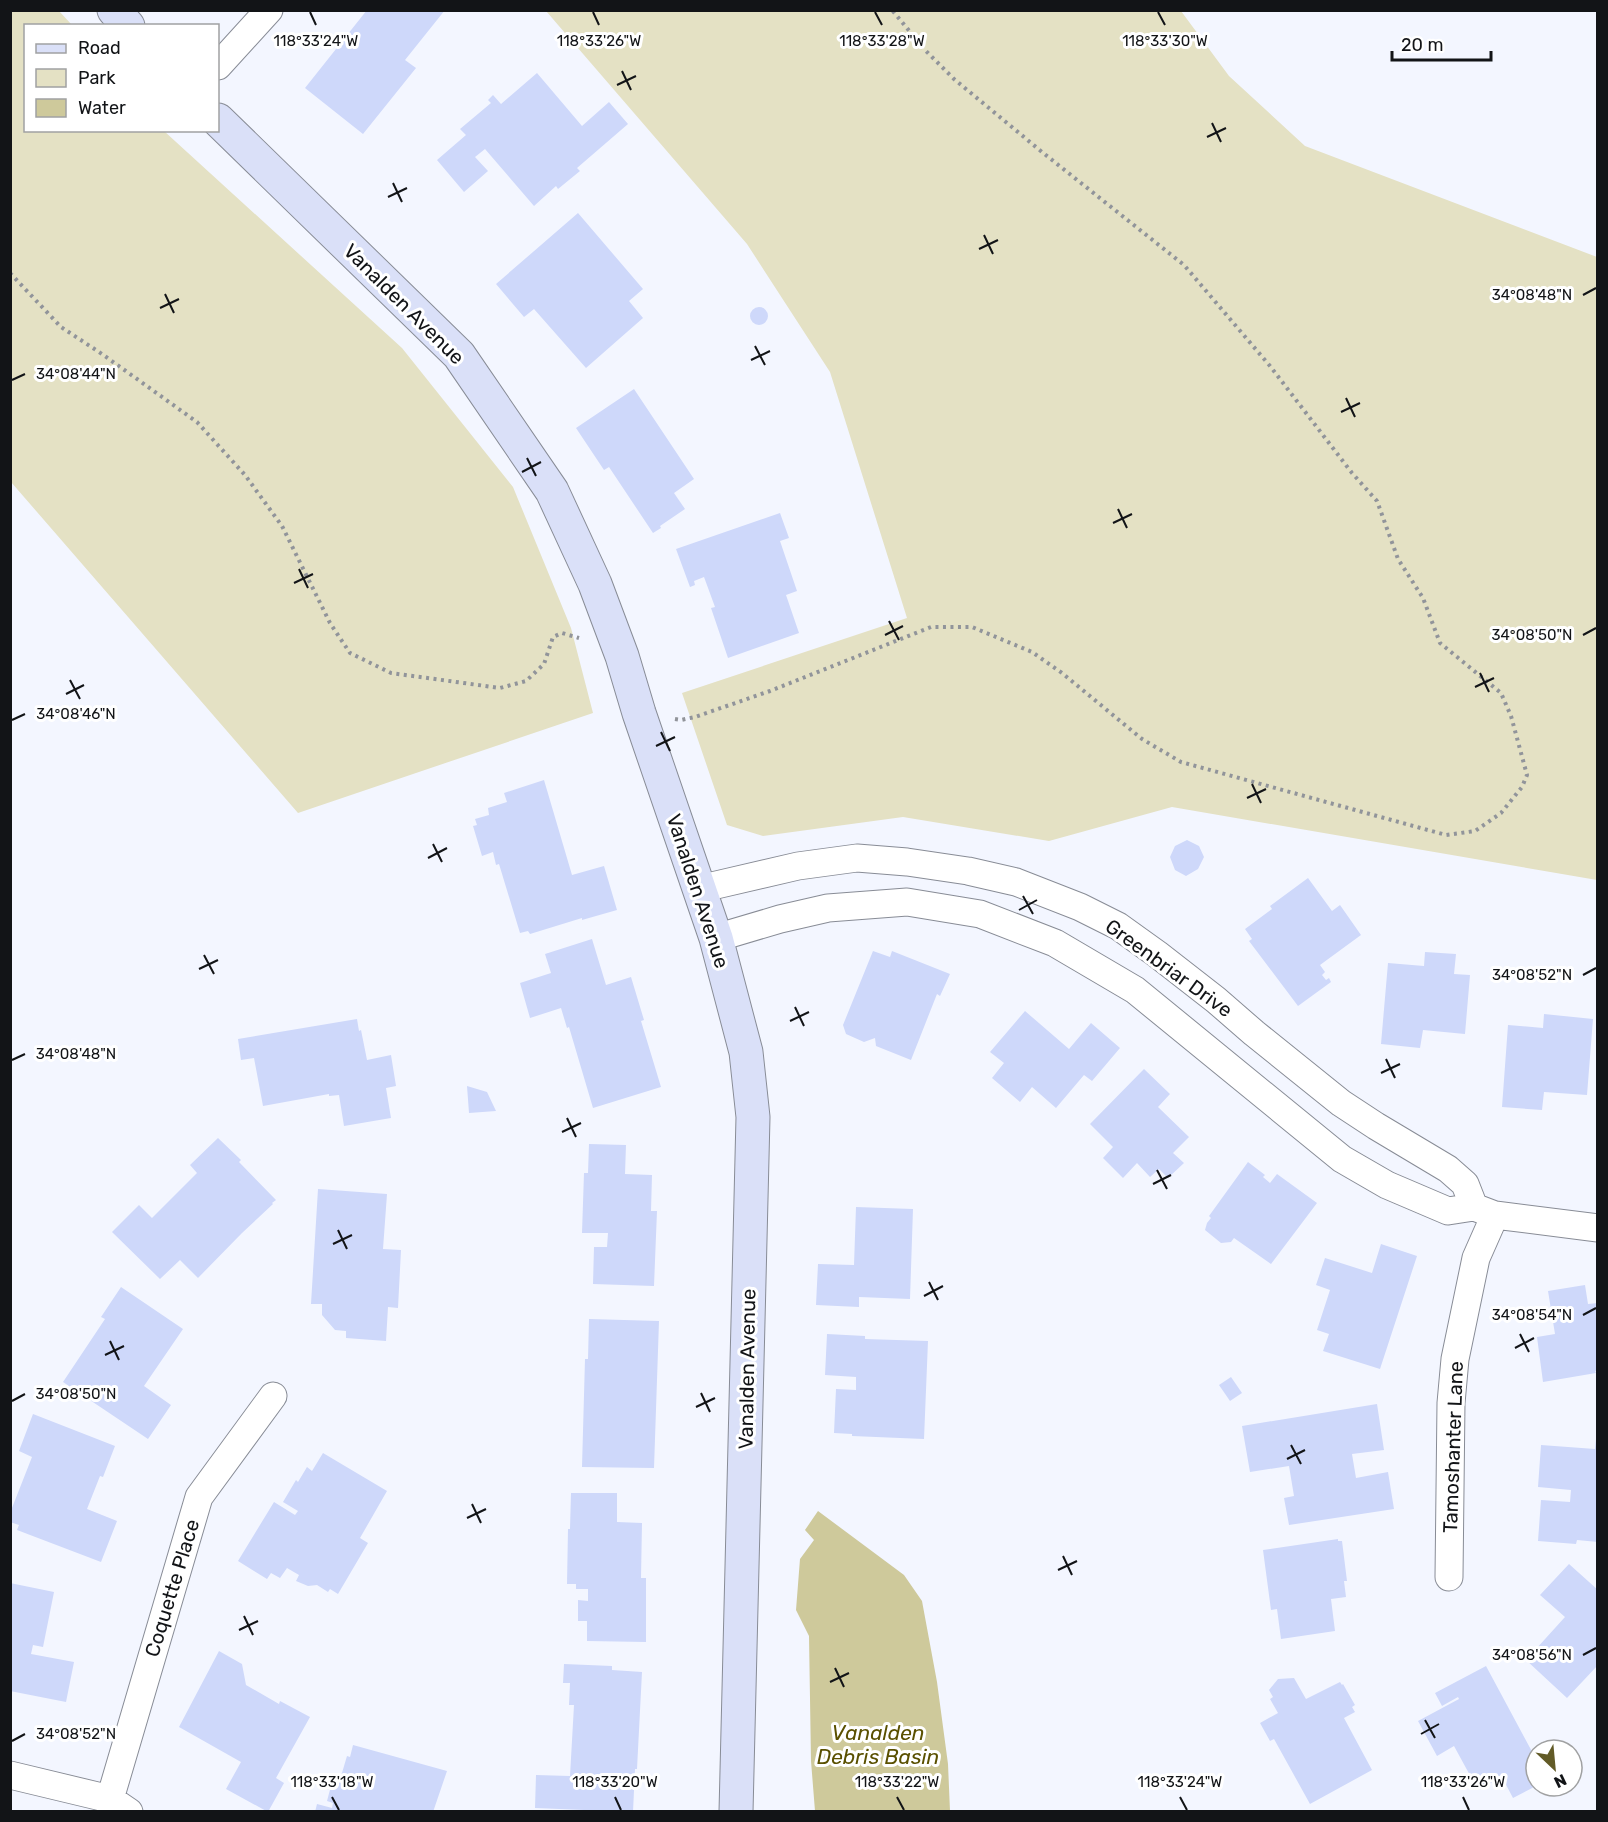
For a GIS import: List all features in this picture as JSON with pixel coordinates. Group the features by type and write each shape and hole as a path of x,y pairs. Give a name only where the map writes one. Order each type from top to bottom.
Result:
{"main road":[{"path":"114,10 126,24"},
{"name":"Vanalden Avenue","path":"219,121 459,355 552,491 595,584 622,656 639,713 716,938 746,1052 753,1117 736,1812"}],"street":[{"path":"219,65 269,10"},
{"name":"Greenbriar Drive","path":"699,889 798,866 857,858 907,862 968,871 1016,882 1080,907 1118,926 1157,954 1341,1103 1448,1169 1465,1184 1484,1211"},
{"name":"Greenbriar Drive","path":"716,938 828,908 907,902 980,914 1055,943 1135,990 1342,1159 1387,1185 1448,1211 1484,1211 1598,1228"},
{"name":"Tamoshanter Lane","path":"1449,1576 1451,1403 1455,1359 1484,1211"},
{"name":"Coquette Place","path":"119,1805 199,1497 273,1396"},
{"path":"10,1775 119,1805"}],"path":[{"path":"639,713 681,720 695,717 770,691 931,627 972,627 1032,652 1062,673 1142,739 1181,762 1446,835 1475,831 1501,813 1522,788 1527,775 1511,716 1501,693 1440,643 1424,597 1398,559 1377,501 1352,473 1270,366 1184,265 1042,153 954,78 925,50 892,10"},
{"path":"10,273 61,327 197,422 245,475 282,526 330,623 350,653 391,673 500,688 526,681 544,664 553,637 562,633 622,656"}],"green space":[{"path":"10,11 59,11 71,24 24,24 24,132 165,132 402,348 513,487 571,628 593,713 298,813 11,482"},
{"path":"546,11 1181,11 1229,76 1305,146 1597,257 1597,880 1172,807 1049,841 903,817 763,836 727,825 682,693 907,618 830,372 747,244"}],"water":[{"name":"Vanalden Debris Basin","path":"818,1511 904,1575 922,1601 937,1682 948,1764 950,1811 815,1811 811,1761 809,1636 796,1610 800,1559 814,1540 805,1530"}],"building":[{"path":"367,10 445,10 405,60 416,68 363,134 305,88"},
{"path":"537,73 582,126 609,102 628,124 577,168 580,171 558,189 556,186 534,206 485,149 475,157 488,171 464,192 437,160 466,135 460,129 491,103 488,100 493,95 501,104"},
{"path":"578,213 643,289 629,301 643,318 586,368 534,309 524,317 496,284"},
{"path":"759,307 767,312 768,316 763,324 759,325 751,320 750,316 755,308"},
{"path":"634,389 694,479 674,493 685,509 653,533 609,467 604,470 576,428"},
{"path":"780,513 789,538 780,541 797,591 786,595 799,633 728,658 711,608 715,607 704,577 694,581 695,585 690,587 676,549"},
{"path":"544,780 572,875 604,866 617,910 530,934 528,931 520,933 499,864 496,865 493,852 482,856 473,826 477,825 475,819 489,815 488,808 507,802 504,793"},
{"path":"1187,840 1199,846 1204,857 1198,869 1186,876 1175,870 1170,857 1175,846"},
{"path":"1308,878 1332,911 1340,905 1361,935 1320,965 1325,972 1322,975 1326,980 1329,978 1331,982 1298,1006 1249,941 1252,939 1245,929 1272,909 1270,906"},
{"path":"592,939 606,985 631,977 644,1020 641,1021 661,1087 593,1108 569,1027 567,1028 561,1008 530,1018 520,983 551,973 545,954"},
{"path":"873,951 890,957 892,951 950,974 940,996 937,994 911,1060 876,1046 875,1038 864,1042 846,1034 843,1025"},
{"path":"1425,952 1456,954 1454,974 1470,975 1465,1034 1423,1030 1420,1048 1381,1044 1388,963 1424,966"},
{"path":"1025,1011 1069,1049 1091,1023 1120,1048 1092,1081 1084,1075 1056,1108 1032,1087 1020,1102 992,1078 1004,1063 990,1052"},
{"path":"1544,1014 1593,1019 1587,1095 1544,1092 1542,1110 1502,1107 1508,1025 1543,1028"},
{"path":"357,1019 367,1060 391,1055 396,1086 386,1088 391,1118 344,1126 339,1095 329,1096 329,1094 263,1106 254,1058 241,1060 238,1039"},
{"path":"1144,1069 1170,1094 1158,1107 1189,1137 1173,1153 1184,1163 1168,1178 1159,1169 1150,1177 1137,1163 1123,1178 1103,1158 1113,1147 1090,1124"},
{"path":"467,1086 487,1092 496,1111 469,1113"},
{"path":"218,1138 276,1200 198,1278 180,1260 160,1279 112,1232 139,1205 152,1218 197,1173 190,1165"},
{"path":"589,1144 626,1145 625,1174 652,1175 651,1211 657,1211 654,1286 593,1284 594,1247 607,1247 608,1233 582,1233 584,1173 588,1173"},
{"path":"1248,1162 1265,1175 1263,1177 1270,1183 1277,1174 1317,1203 1271,1264 1234,1238 1231,1242 1221,1243 1205,1230 1211,1218 1209,1216"},
{"path":"318,1189 387,1194 383,1249 401,1250 398,1308 388,1307 386,1341 346,1338 346,1331 335,1330 322,1315 322,1304 311,1304"},
{"path":"856,1207 913,1209 910,1299 859,1297 859,1307 816,1305 818,1264 854,1265"},
{"path":"1381,1244 1417,1256 1380,1369 1323,1351 1329,1334 1317,1330 1330,1290 1316,1285 1325,1258 1372,1273"},
{"path":"1585,1285 1588,1304 1598,1303 1598,1370 1595,1371 1596,1373 1543,1382 1537,1337 1555,1334 1548,1291"},
{"path":"121,1287 183,1329 144,1386 171,1405 148,1439 63,1382 105,1319 101,1317"},
{"path":"589,1319 659,1321 654,1468 582,1467 585,1359 588,1359"},
{"path":"827,1334 865,1336 865,1339 928,1341 924,1439 834,1433 836,1389 856,1390 856,1377 825,1375"},
{"path":"1231,1377 1242,1393 1230,1401 1219,1385"},
{"path":"1377,1404 1384,1450 1352,1454 1356,1478 1388,1472 1394,1509 1289,1525 1284,1498 1294,1496 1289,1466 1250,1472 1242,1426"},
{"path":"33,1414 115,1446 87,1509 117,1521 101,1562 17,1530 19,1525 10,1522 10,1513 32,1457 19,1451"},
{"path":"1596,1439 1598,1439 1598,1542 1577,1540 1576,1544 1538,1541 1541,1500 1570,1502 1571,1490 1538,1487 1541,1445 1595,1449"},
{"path":"323,1453 387,1491 360,1538 368,1543 338,1594 330,1589 328,1592 317,1585 308,1586 296,1581 299,1575 287,1568 280,1578 271,1573 267,1579 238,1561 274,1502 295,1515 298,1511 283,1502 296,1480 298,1482 307,1467 312,1471"},
{"path":"571,1493 617,1493 617,1522 642,1523 641,1578 646,1578 646,1642 587,1641 587,1621 578,1621 578,1600 588,1601 588,1589 576,1589 576,1584 567,1584"},
{"path":"1338,1539 1342,1541 1347,1581 1344,1581 1346,1597 1331,1599 1335,1631 1281,1639 1277,1609 1271,1610 1263,1550"},
{"path":"1569,1564 1598,1590 1598,1665 1567,1698 1526,1660 1565,1617 1540,1595"},
{"path":"10,1583 54,1592 43,1647 33,1645 31,1654 74,1662 66,1702 10,1691"},
{"path":"219,1651 242,1664 246,1685 279,1704 280,1701 310,1717 276,1778 284,1783 268,1812 226,1789 241,1762 179,1727"},
{"path":"564,1664 612,1666 612,1670 642,1672 633,1812 535,1808 536,1775 570,1776 574,1705 569,1705 570,1683 563,1683"},
{"path":"1486,1666 1525,1738 1524,1792 1513,1798 1502,1777 1478,1790 1454,1746 1437,1756 1418,1721 1459,1699 1458,1697 1442,1706 1435,1693"},
{"path":"1294,1678 1306,1699 1340,1682 1343,1684 1355,1705 1352,1707 1355,1712 1344,1718 1372,1770 1310,1804 1274,1739 1270,1741 1260,1723 1278,1713 1270,1699 1273,1697 1269,1690 1278,1679"},
{"path":"353,1745 447,1771 433,1812 315,1812 317,1804 332,1808 333,1803 327,1801 332,1782 339,1783 347,1756 350,1757"}]}
